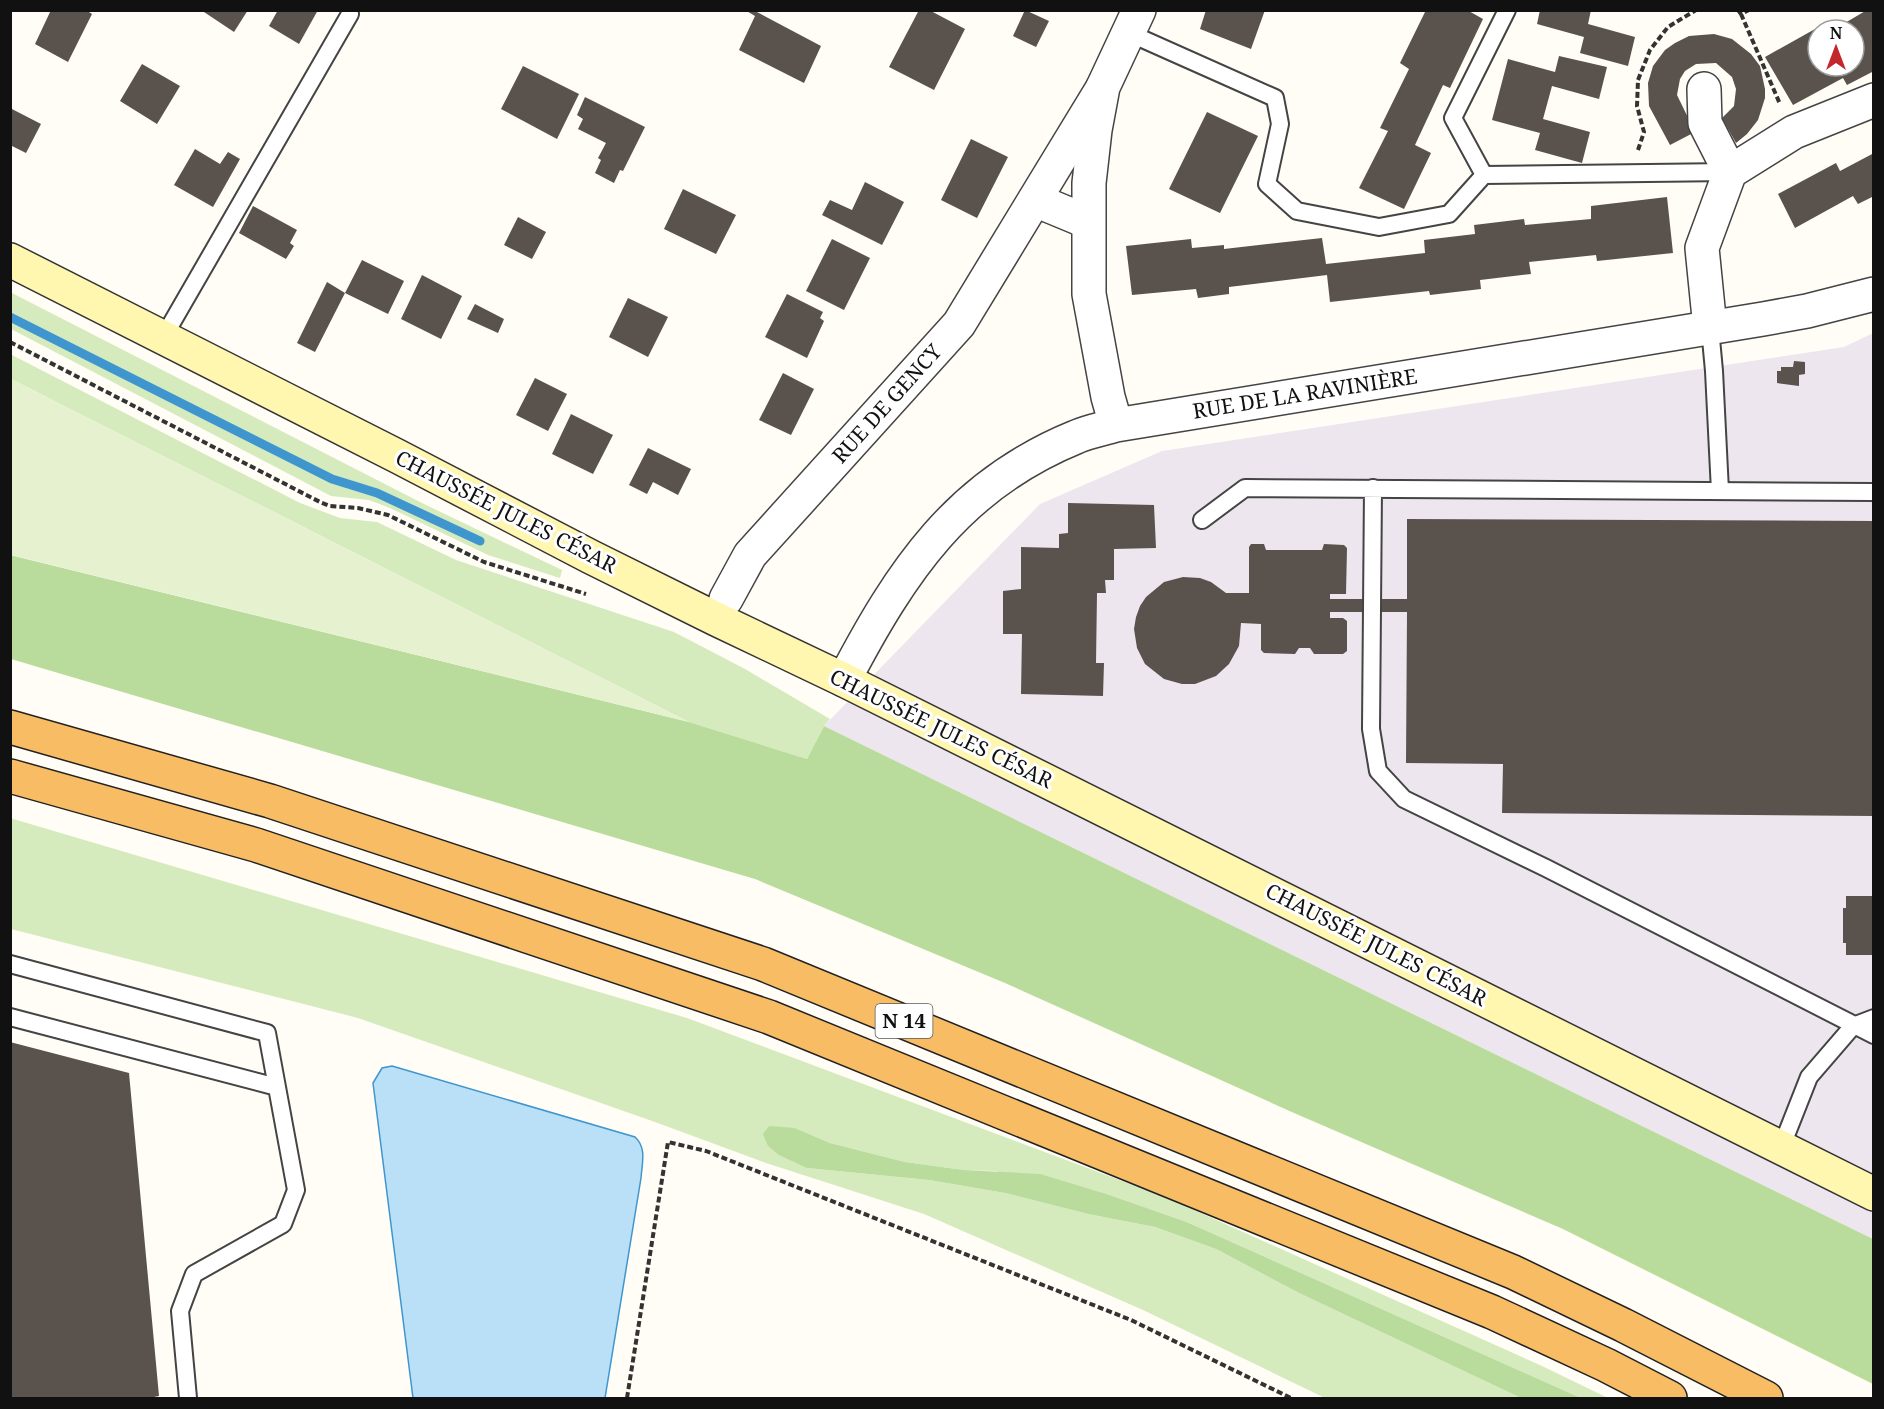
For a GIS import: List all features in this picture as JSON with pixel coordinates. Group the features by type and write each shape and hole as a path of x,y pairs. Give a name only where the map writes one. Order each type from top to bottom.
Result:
{"highway":[{"name":"N 14","path":"10,727 270,801 763,964 1513,1272 1766,1398"},
{"name":"N 14","path":"10,776 256,845 769,1017 1492,1312 1606,1365 1670,1398"}],"main road":[{"name":"CHAUSSÉE JULES CÉSAR","path":"10,260 591,557 844,680 1874,1194"}],"street":[{"name":"RUE DE GENCY","path":"726,599 750,555 960,324 1103,87 1134,22"},
{"name":"RUE DE GENCY","path":"1103,87 1089,183 1088,285 1091,314 1116,425"},
{"path":"1704,89 1705,123 1730,172"},
{"path":"1710,328 1702,248 1730,172 1794,132 1874,100"},
{"path":"1035,200 1088,222"},
{"name":"RUE DE LA RAVINIÈRE","path":"844,680 890,597 916,559 950,521 1008,472 1046,450 1078,436 1116,425 1807,311 1874,294"}],"lane":[{"path":"1484,175 1453,118 1507,10"},
{"path":"164,338 350,14"},
{"path":"1134,22 1275,98 1280,124 1267,184 1297,211 1379,227 1449,214 1484,175 1730,172"},
{"path":"1710,328 1720,491"},
{"path":"1202,520 1245,488 1874,492"},
{"path":"1373,488 1371,729 1378,771 1404,799 1546,868 1874,1035"},
{"path":"10,964 267,1033 296,1190 283,1224 194,1274 180,1311 188,1398"},
{"path":"10,1017 277,1087"},
{"path":"1781,1148 1809,1077 1853,1026 1874,1018"}],"path":[{"path":"1630,174 1644,132 1637,106 1638,80 1650,50 1668,27 1696,10"},
{"path":"1749,10 1739,12 1794,132"},
{"path":"10,342 320,502 388,515 484,562 529,578 593,595"},
{"path":"627,1398 668,1142 706,1151 1131,1320 1291,1398"}],"shaded area":[{"path":"1873,333 1873,1239 824,726 1040,504 1162,451 1844,347"}],"green space":[{"path":"10,292 424,504 562,570 560,578 488,555 369,500 331,496 11,329"},
{"path":"10,354 300,503 340,518 377,522 456,560 674,632 745,669 830,719 807,759 689,722 11,379"},
{"path":"11,379 689,722 11,555"},
{"path":"10,555 689,722 807,759 824,726 1873,1239 1873,1384 1563,1229 1294,1113 1005,983 755,879 11,659"},
{"path":"10,818 687,1018 1165,1197 1542,1366 1608,1398 1581,1398 1189,1223 995,1171 964,1170 905,1162 830,1143 795,1128 807,1168 929,1180 1005,1193 1088,1214 1155,1227 1216,1249 1299,1293 1521,1398 1325,1398 1143,1310 924,1214 766,1163 358,1018 11,929"},
{"path":"769,1126 795,1128 830,1143 905,1162 964,1170 1040,1174 1106,1194 1189,1223 1581,1398 1521,1398 1299,1293 1216,1249 1155,1227 1088,1214 1005,1193 929,1180 807,1168 779,1155 768,1146 763,1134"}],"water":[{"path":"392,1066 635,1137 639,1141 643,1156 641,1178 605,1398 413,1398 373,1083 382,1068"}],"building":[{"path":"51,10 86,10 92,14 68,62 35,44"},
{"path":"201,10 248,10 234,32"},
{"path":"278,10 318,10 299,44 269,26"},
{"path":"745,10 758,10 757,12 821,46 804,83 739,50 755,16"},
{"path":"919,10 929,10 965,29 934,90 889,67"},
{"path":"1025,10 1049,21 1036,47 1013,36"},
{"path":"1206,10 1265,10 1251,49 1200,29"},
{"path":"1426,10 1467,10 1483,19 1450,88 1443,85 1415,145 1431,153 1404,209 1359,188 1388,131 1380,128 1409,69 1400,63"},
{"path":"1540,10 1591,10 1588,24 1635,37 1628,66 1580,53 1584,37 1537,24"},
{"path":"1867,10 1874,10 1874,71 1866,75 1866,18 1853,18"},
{"path":"1714,34 1732,39 1751,54 1760,66 1765,98 1758,120 1736,143 1722,118 1734,106 1736,89 1732,77 1716,63 1696,64 1685,71 1680,79 1677,95 1695,132 1670,145 1649,106 1648,83 1653,66 1665,50 1675,43 1689,36"},
{"path":"1806,34 1806,78 1843,78 1793,105 1765,57"},
{"path":"1559,56 1607,67 1599,99 1552,86 1543,119 1590,132 1582,163 1535,150 1540,133 1492,120 1508,59 1555,72"},
{"path":"142,64 180,86 157,124 120,101"},
{"path":"523,66 579,94 557,139 501,109"},
{"path":"1843,78 1860,78 1847,85"},
{"path":"585,97 645,127 623,171 620,170 614,183 595,173 601,160 598,158 606,143 578,129 583,119 577,115"},
{"path":"10,108 41,124 26,153 10,145"},
{"path":"1207,112 1258,136 1220,213 1169,189"},
{"path":"971,139 1008,157 977,218 941,200"},
{"path":"195,149 220,164 228,152 240,159 213,207 174,185"},
{"path":"1874,153 1874,196 1858,204 1853,196 1795,228 1778,194 1836,163 1840,171"},
{"path":"865,182 904,202 882,245 822,215 830,200 852,210"},
{"path":"683,189 736,215 716,254 664,229"},
{"path":"1667,197 1673,253 1597,261 1596,255 1529,262 1531,274 1480,280 1481,289 1430,295 1429,291 1330,302 1327,275 1229,287 1229,294 1198,298 1196,289 1132,295 1126,246 1191,239 1192,248 1224,245 1224,249 1322,238 1326,264 1425,253 1424,240 1475,234 1474,225 1524,219 1525,225 1591,219 1591,206"},
{"path":"253,206 297,230 290,243 294,246 286,259 239,233"},
{"path":"518,217 546,232 532,259 504,245"},
{"path":"832,239 870,258 844,310 806,291"},
{"path":"362,260 404,281 388,314 345,293"},
{"path":"422,275 462,296 441,339 401,319"},
{"path":"327,282 345,293 315,352 297,343"},
{"path":"787,294 823,312 820,318 824,321 807,358 765,337"},
{"path":"628,298 668,317 648,357 609,337"},
{"path":"475,304 504,319 498,333 467,319"},
{"path":"1794,361 1805,362 1805,374 1799,375 1799,386 1777,383 1777,371 1781,371 1781,367 1793,367"},
{"path":"783,373 814,389 791,435 759,420"},
{"path":"535,378 567,394 548,431 516,415"},
{"path":"571,414 613,435 593,474 552,454"},
{"path":"648,448 691,469 678,495 653,482 647,494 629,485"},
{"path":"1068,503 1154,505 1156,548 1114,549 1114,580 1105,580 1106,593 1097,593 1096,663 1104,663 1103,696 1021,694 1022,634 1003,634 1003,591 1021,589 1021,547 1059,548 1059,534 1068,533"},
{"path":"1407,519 1874,521 1874,816 1502,813 1503,764 1406,763 1407,612 1330,612 1330,618 1343,618 1347,621 1347,651 1343,654 1314,654 1310,648 1299,648 1295,654 1264,653 1261,650 1261,624 1241,623 1239,646 1229,664 1216,676 1195,684 1182,684 1164,679 1145,664 1137,648 1134,629 1140,606 1146,597 1164,582 1183,577 1200,578 1211,582 1226,593 1249,593 1249,547 1251,544 1264,544 1266,550 1322,550 1324,544 1344,545 1347,548 1346,594 1330,594 1330,599 1407,599"},
{"path":"1846,896 1874,896 1874,955 1846,955 1846,943 1843,943 1843,908 1846,908"},
{"path":"10,1042 129,1073 159,1396 149,1398 10,1398"}],"waterway":[{"path":"10,317 332,479 377,493 480,541"}]}
